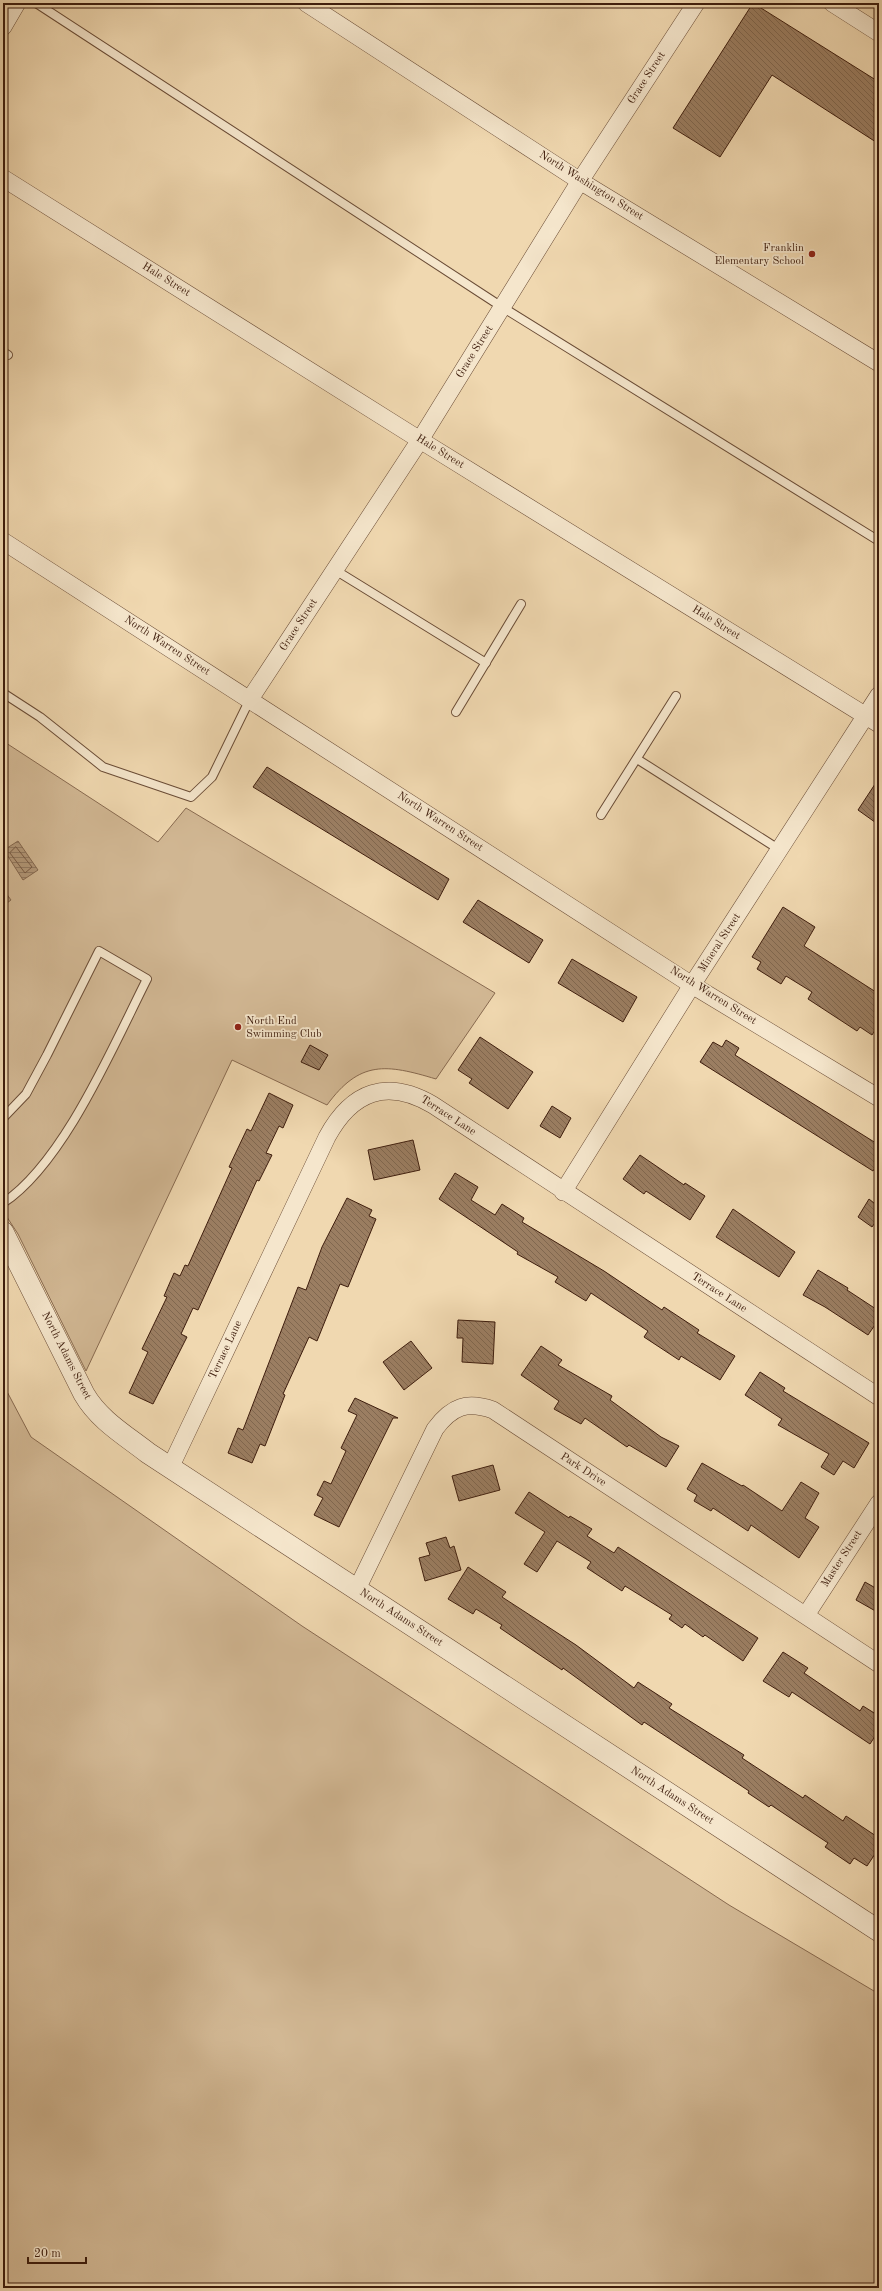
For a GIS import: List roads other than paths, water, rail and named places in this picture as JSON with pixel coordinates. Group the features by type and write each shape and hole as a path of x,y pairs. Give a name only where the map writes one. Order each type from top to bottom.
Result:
{"street":[{"path":"3,27 17,3"},
{"name":"North Washington Street","path":"306,3 580,181 879,363"},
{"name":"Grace Street","path":"250,699 420,440 580,181 696,3"},
{"path":"832,3 879,34"},
{"name":"Hale Street","path":"3,178 420,440 872,720"},
{"name":"North Warren Street","path":"3,541 692,985 879,1098"},
{"name":"Mineral Street","path":"564,1192 692,985 780,850 872,720 879,695"},
{"name":"Terrace Lane","path":"170,1468 336,1120 348,1107 362,1097 381,1091 399,1091 415,1095 879,1397"},
{"name":"North Adams Street","path":"3,1232 90,1403 112,1426 170,1468 879,1931"},
{"name":"Park Drive","path":"357,1589 436,1429 444,1418 455,1409 480,1405 494,1410 879,1664"},
{"name":"Master Street","path":"806,1615 879,1503"}],"lane":[{"path":"36,3 502,307 879,541"},
{"path":"335,570 486,663"},
{"path":"456,712 521,604"},
{"path":"3,693 40,716 103,767 191,797 212,777 250,699"},
{"path":"601,815 676,696"},
{"path":"637,759 780,850"},
{"path":"3,1118 26,1094 99,951 147,979 91,1088 50,1157 29,1180 3,1202"}],"water":[{"path":"18,841 38,870 23,880 4,850"},
{"path":"3,889 11,900 3,906"}],"place":[{"name":"Franklin Elementary School","path":"812,254"},
{"name":"North End Swimming Club","path":"238,1027"}]}
